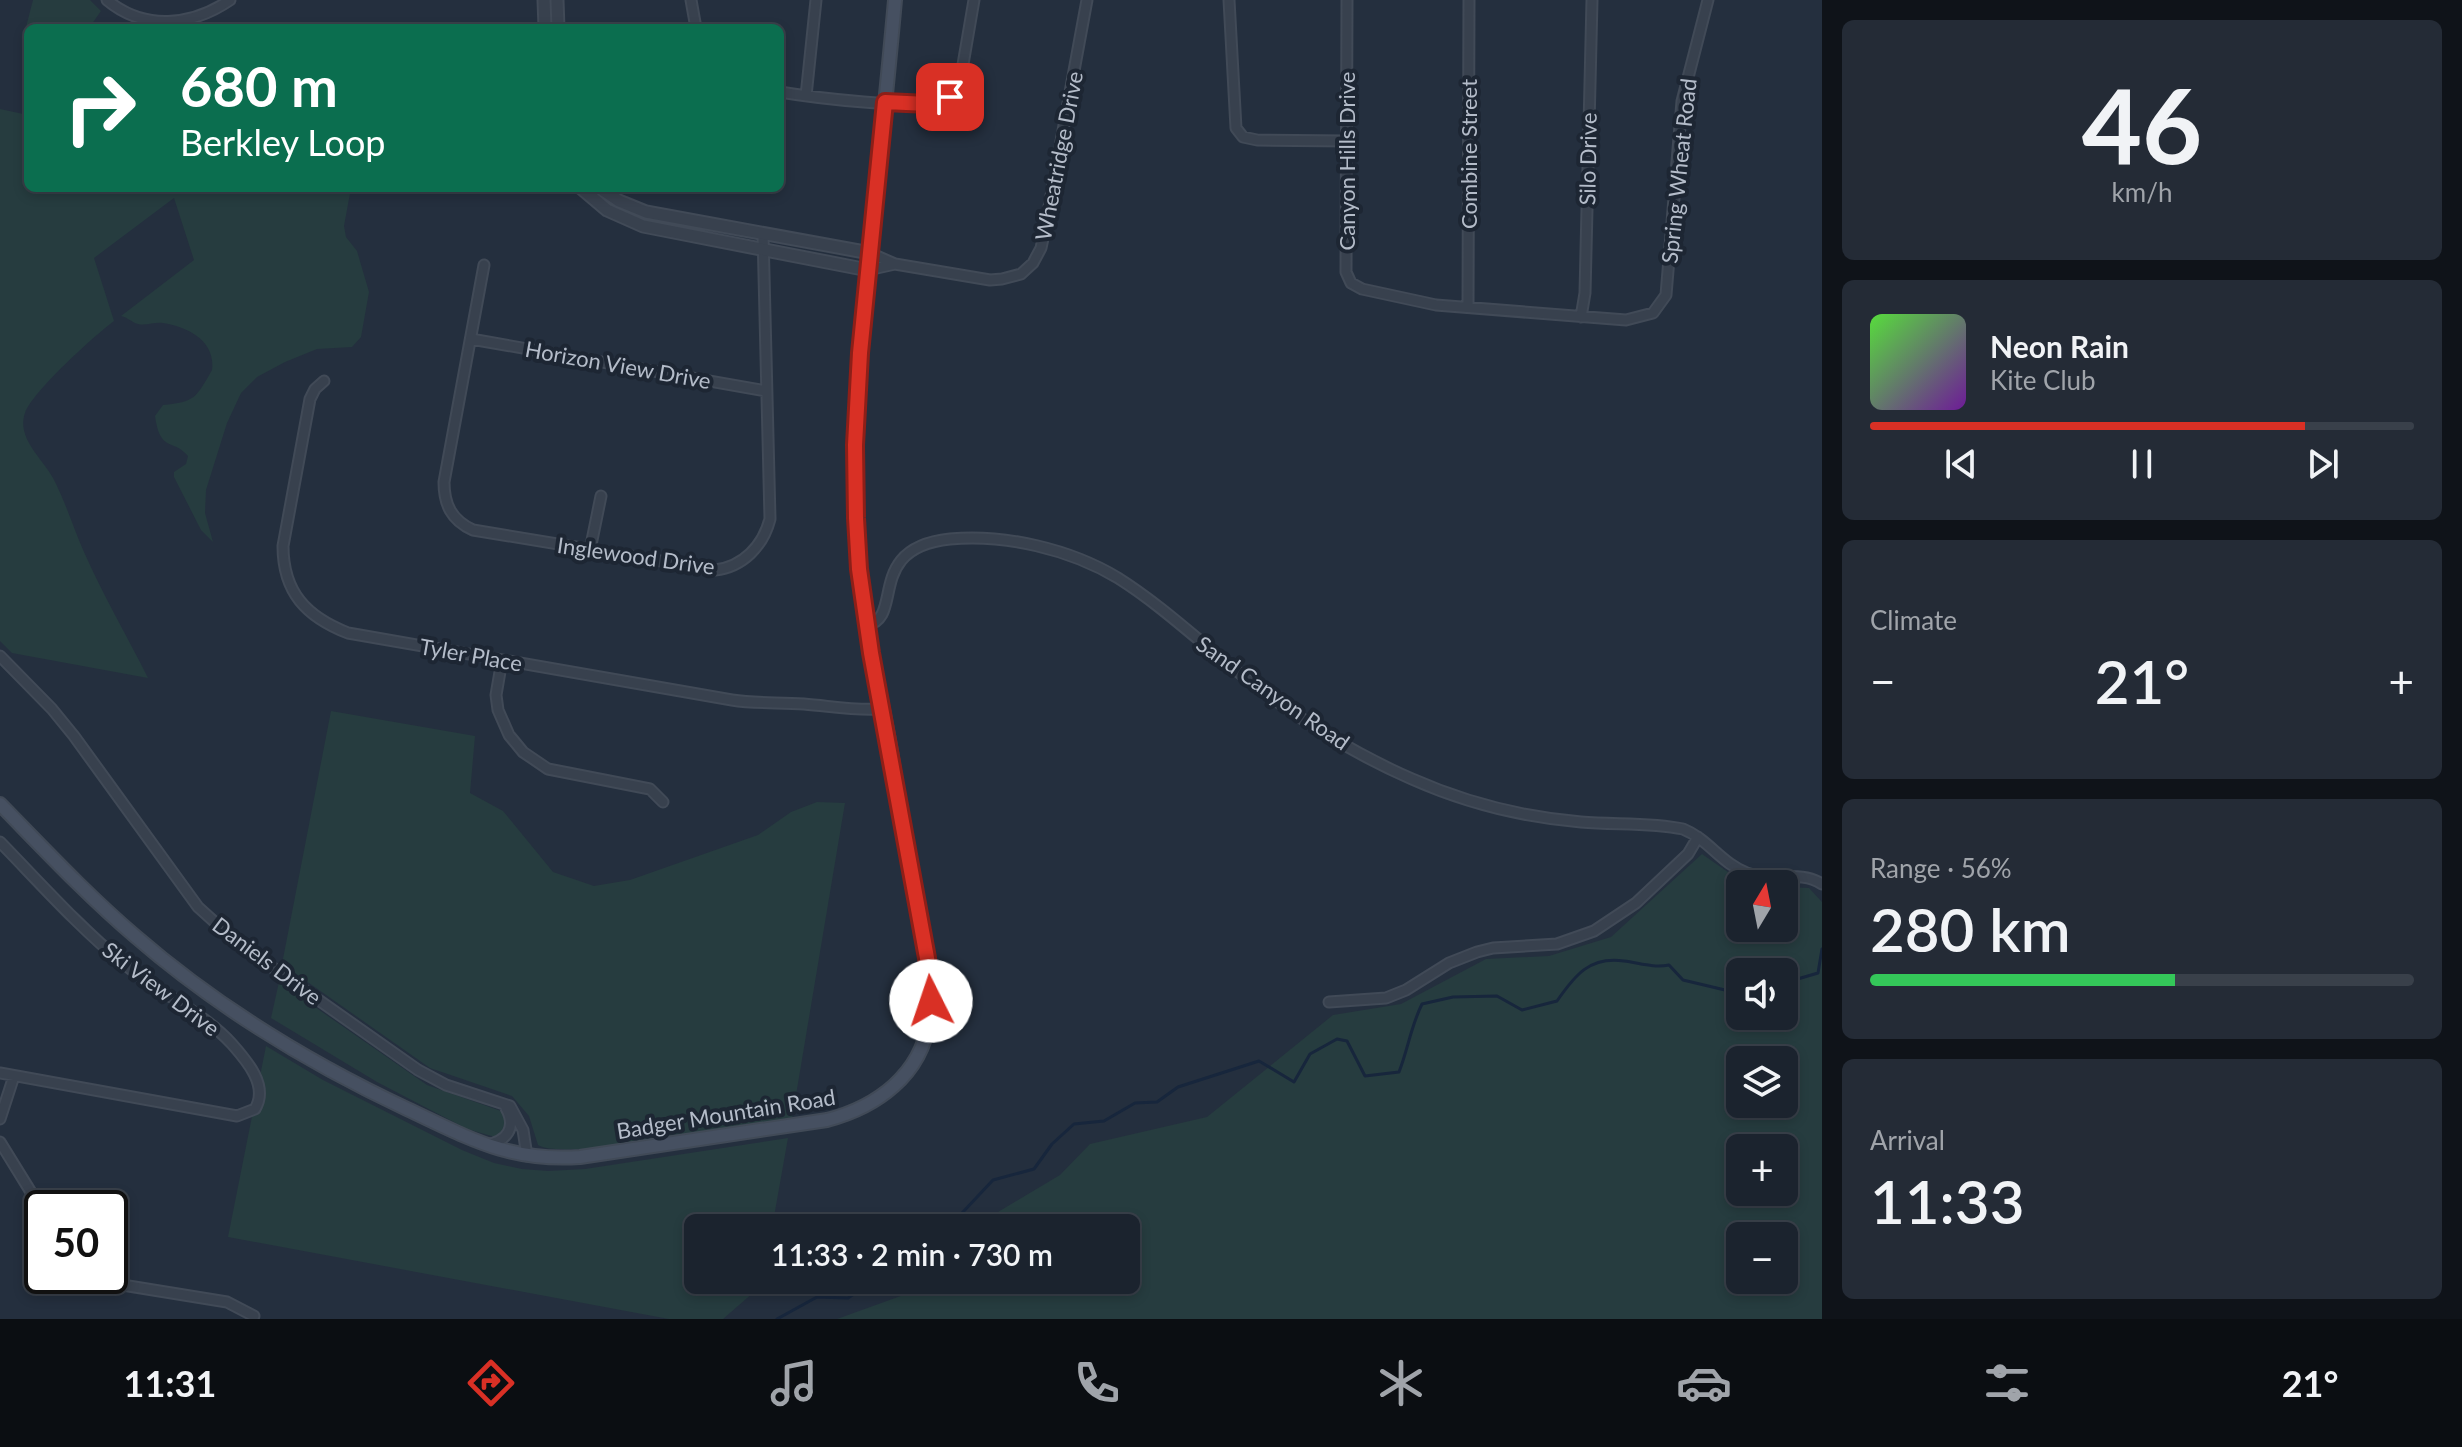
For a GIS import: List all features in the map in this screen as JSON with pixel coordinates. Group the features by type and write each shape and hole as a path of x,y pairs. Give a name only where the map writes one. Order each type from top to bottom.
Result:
{"main road":[{"name":"Badger Mountain Road","path":"0,804 110,915 235,1014 348,1081 484,1145 527,1156 566,1158 629,1151 827,1120 853,1114 879,1099 912,1065 923,1044 929,1023 930,980 890,744 881,709 857,543 855,445 860,353 895,0"}],"street":[{"path":"107,0 116,8 140,18 176,22 202,17 230,0"},
{"path":"544,0 545,24"},
{"path":"557,0 558,24"},
{"path":"691,0 695,24"},
{"path":"806,96 816,0"},
{"path":"784,93 928,104 945,100 955,92 960,82 974,0"},
{"name":"Wheatridge Drive","path":"870,253 895,264 990,280 1021,274 1037,257 1044,234 1087,0"},
{"path":"1229,0 1233,108 1236,128 1243,137 1347,141"},
{"name":"Canyon Hills Drive","path":"1347,0 1346,272 1351,283 1362,289 1417,302 1626,320"},
{"name":"Combine Street","path":"1468,307 1469,0"},
{"name":"Silo Drive","path":"1581,317 1585,293 1592,0"},
{"name":"Spring Wheat Road","path":"1626,320 1656,312 1666,295 1682,101 1708,0"},
{"path":"586,192 607,210 643,226 868,270"},
{"path":"606,192 646,212 870,253"},
{"name":"Inglewood Drive","path":"484,265 444,482 448,509 462,525 473,530 705,570 725,569 750,554 763,538 770,519 763,234"},
{"name":"Wheatridge Drive","path":"868,270 895,264"},
{"name":"Horizon View Drive","path":"471,339 766,391"},
{"name":"Tyler Place","path":"324,381 310,399 283,546 287,578 299,601 320,621 348,633 747,703 881,709"},
{"path":"590,550 601,496"},
{"name":"Sand Canyon Road","path":"867,625 876,623 882,616 898,561 918,547 932,542 968,538 1025,543 1116,577 1289,711 1359,754 1411,779 1468,801 1509,811 1581,822 1676,828 1698,837 1743,872 1763,877 1806,876 1822,884"},
{"name":"Daniels Drive","path":"0,656 52,709 82,746 212,922 418,1070 446,1085 506,1104 516,1113 523,1130 527,1156"},
{"path":"502,660 496,695 498,710 509,735 523,752 548,769 650,789 663,802"},
{"path":"1329,1002 1386,998 1406,990 1449,963 1477,952 1557,944 1594,931 1636,903 1688,854 1698,837"},
{"name":"Ski View Drive","path":"0,842 124,965 211,1025 229,1041 256,1077 260,1096 255,1109 237,1116 14,1076"},
{"path":"0,1066 14,1076"},
{"path":"0,1073 14,1076"},
{"path":"0,1119 14,1076"},
{"path":"484,1145 500,1141 511,1128 509,1111 490,1098"},
{"path":"0,1142 30,1190"},
{"path":"128,1286 227,1302 254,1316"}],"green space":[{"path":"33,0 90,0 101,11 92,24 27,24"},
{"path":"0,109 24,114 24,192 350,192 344,226 346,237 357,251 369,292 361,337 352,347 317,349 285,362 257,377 241,393 227,423 206,490 205,513 213,542 201,530 174,477 174,472 186,464 188,456 164,440 155,416 163,405 188,400 198,393 212,370 210,351 198,337 182,328 163,323 138,324 121,316 194,260 174,198 94,258 114,321 39,391 25,413 24,431 53,478 91,568 148,678 12,653 0,641"},
{"path":"331,711 475,736 470,793 503,811 553,872 594,886 630,880 758,835 791,812 817,802 845,803 792,1119 619,1146 555,1149 538,1145 529,1116 512,1096 430,1068 282,964"},
{"path":"1702,854 1726,871 1726,942 1798,942 1798,888 1809,888 1822,902 1822,1319 837,1319 906,1294 1140,1294 1140,1214 995,1214 1060,1175 1090,1144 1207,1117 1333,1015 1401,1004 1486,959 1549,956 1611,937"},
{"path":"279,982 427,1085 501,1111 506,1117 505,1129 495,1137 467,1129 377,1082 271,1018"},
{"path":"266,1046 323,1080 462,1150 494,1163 522,1169 585,1169 788,1138 774,1214 684,1214 684,1294 752,1294 723,1319 669,1319 228,1237"}],"waterway":[{"path":"1798,979 1818,973 1822,949"},
{"path":"961,1214 993,1180 1034,1169 1052,1144 1074,1124 1104,1121 1135,1103 1157,1102 1178,1087 1259,1061 1294,1082 1310,1054 1337,1039 1347,1041 1365,1076 1399,1072 1422,1004 1453,997 1497,996 1522,1010 1557,1001 1584,969 1612,960 1652,966 1669,965 1683,980 1726,990"},
{"path":"777,1319 817,1297 848,1298 854,1294"}],"route":[{"path":"931,1001 927,958 871,653 859,569 855,445 860,353 885,102 928,104 950,97"}]}
